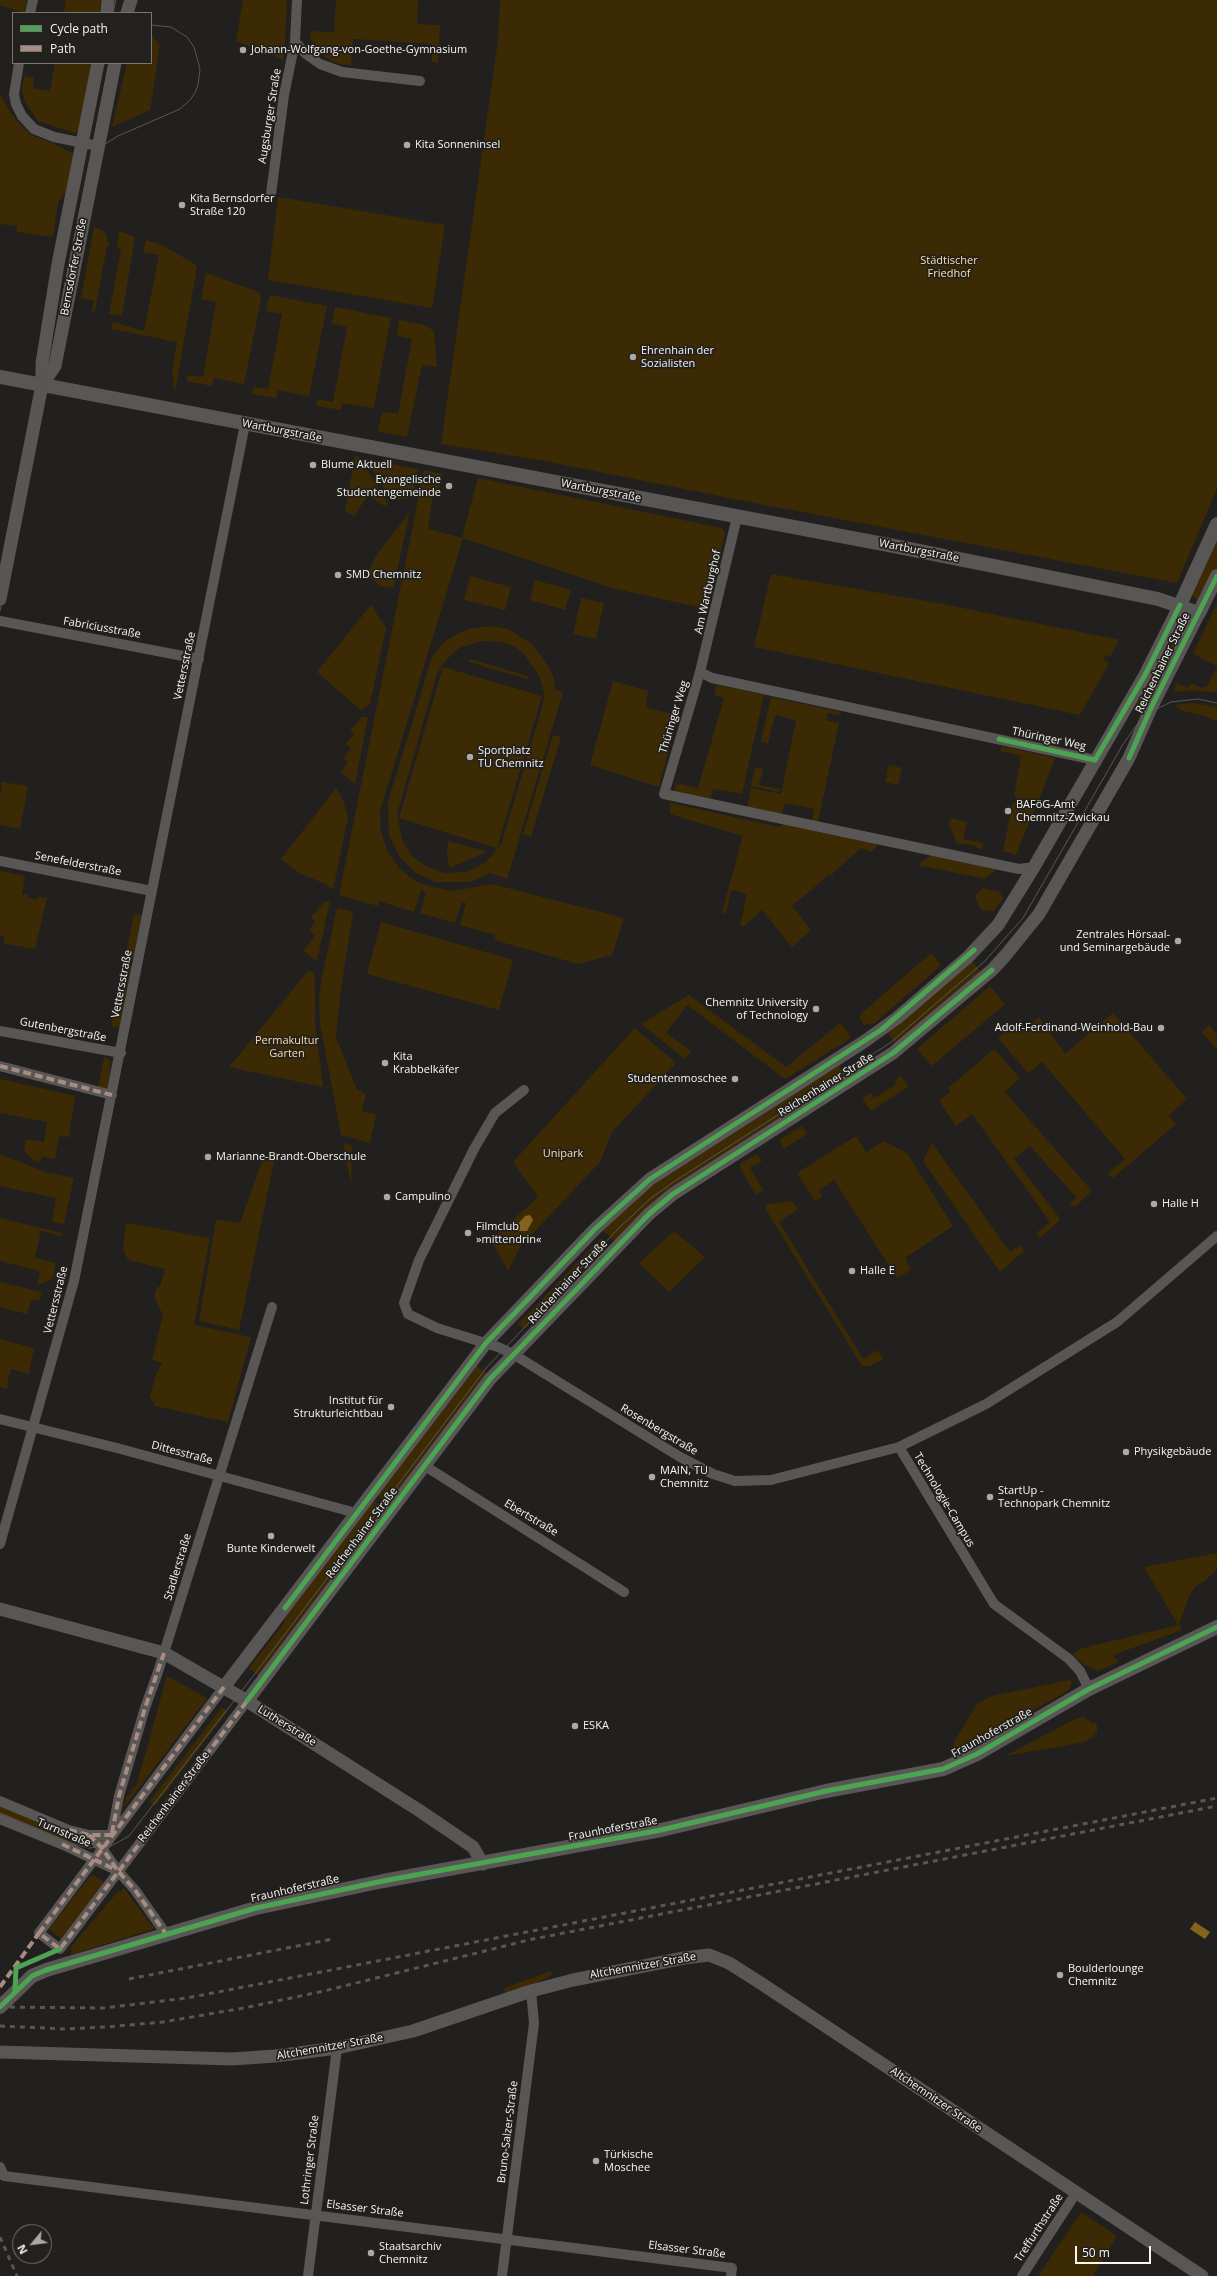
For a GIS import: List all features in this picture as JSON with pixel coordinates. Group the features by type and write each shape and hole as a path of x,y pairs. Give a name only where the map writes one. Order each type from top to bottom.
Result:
{"main road":[{"name":"Wartburgstraße","path":"0,377 894,546 1180,605 1199,613"},
{"name":"Reichenhainer Straße","path":"1180,605 1217,524"},
{"name":"Reichenhainer Straße","path":"1199,613 1217,576"},
{"name":"Fraunhoferstraße","path":"0,2007 32,1976 166,1934 256,1908 297,1898 661,1830 826,1791 944,1769 976,1754 1089,1689 1217,1627"}],"street":[{"path":"30,12 33,0"},
{"path":"107,12 108,0"},
{"path":"127,12 131,0"},
{"name":"Augsburger Straße","path":"271,194 284,95 295,42 297,0"},
{"path":"295,42 306,54 333,70 420,82"},
{"path":"18,64 14,94 16,104 22,116 34,129 54,136 98,146"},
{"name":"Bernsdorfer Straße","path":"0,599 42,385 42,362 58,264 98,64"},
{"name":"Bernsdorfer Straße","path":"42,385 55,366 115,64"},
{"name":"Vettersstraße","path":"0,1544 73,1287 121,1054 245,424"},
{"name":"Am Wartburghof","path":"700,672 737,517"},
{"name":"Reichenhainer Straße","path":"1180,605 1145,675 1034,867 998,925 952,971 897,1018 866,1041 641,1186 595,1229 486,1343 94,1858 39,1933 60,1949 490,1379 615,1247 658,1206 751,1143 893,1053 1005,956 1039,914 1129,758 1153,704 1199,613"},
{"name":"Fabriciusstraße","path":"0,621 199,659"},
{"name":"Thüringer Weg","path":"1034,867 1019,869 664,794 700,672 712,678 1095,760"},
{"name":"Senefelderstraße","path":"0,861 152,891"},
{"name":"Gutenbergstraße","path":"0,1031 121,1054"},
{"path":"0,1066 112,1095"},
{"path":"486,1343 468,1339 414,1318 408,1314 404,1303 419,1260 484,1131 495,1113 524,1090"},
{"name":"Technologie-Campus","path":"1089,1689 1080,1671 1068,1659 994,1604 899,1447 986,1404 1117,1322 1217,1236"},
{"name":"Stadlerstraße","path":"112,1835 119,1796 145,1708 164,1653 272,1307"},
{"name":"Rosenbergstraße","path":"486,1343 513,1354 680,1457 713,1474 735,1481 771,1480 899,1447"},
{"name":"Dittesstraße","path":"0,1419 356,1513"},
{"name":"Ebertstraße","path":"425,1466 624,1592"},
{"name":"Lutherstraße","path":"0,1609 164,1653 247,1701 420,1811 473,1847 482,1864"},
{"name":"Turnstraße","path":"0,1801 69,1830 89,1835 112,1835"},
{"name":"Turnstraße","path":"0,1819 94,1858 118,1871"},
{"name":"Turnstraße","path":"89,1835 102,1848 118,1871 135,1890 166,1934"},
{"name":"Altchemnitzer Straße","path":"0,2052 232,2059 275,2056 337,2048 413,2031 531,1991 613,1971 709,1955 729,1963 753,1978 1202,2276"},
{"name":"Bruno-Salzer-Straße","path":"502,2276 534,2023 531,1991"},
{"name":"Lothringer Straße","path":"308,2276 337,2048"},
{"name":"Elsasser Straße","path":"0,2167 4,2176 507,2240 732,2272"},
{"name":"Treffurthstraße","path":"1022,2276 1076,2193"}],"green space":[{"path":"0,0 27,0 24,12 0,5"},
{"path":"66,0 101,0 100,12 64,12"},
{"path":"243,0 287,0 284,60 236,41"},
{"path":"336,0 418,0 417,24 440,25 438,62 432,62 432,44 353,39 351,65 338,64 325,57 315,47 310,37 310,31 334,32"},
{"name":"Städtischer Friedhof","path":"500,0 1217,0 1217,489 1177,583 739,500 550,462 441,444 498,40"},
{"path":"152,36 160,45 150,110 112,127 127,64 152,64"},
{"path":"55,64 92,64 79,130 75,133 38,121 25,102 22,89 24,76 34,78 33,88 50,91"},
{"path":"0,95 16,120 31,135 74,154 66,192 58,203 53,237 17,232 17,226 0,224"},
{"path":"278,197 445,225 432,308 268,280"},
{"path":"94,227 104,231 110,246 107,246 95,311 92,311 94,301 81,298"},
{"path":"119,231 135,237 122,316 109,314 121,249 117,247"},
{"path":"146,240 164,246 193,263 197,267 175,392 172,373 177,342 111,329 113,322 144,331 159,255 143,252"},
{"path":"206,273 256,291 260,294 261,299 244,384 214,378 212,386 186,381 188,375 203,377 216,302 201,299"},
{"path":"270,295 327,306 309,396 278,390 276,398 252,394 253,387 268,389 282,314 266,311"},
{"path":"335,307 391,318 374,408 343,403 341,410 316,406 318,399 333,402 347,327 332,324"},
{"path":"399,320 425,325 434,331 437,367 422,365 407,437 378,432 382,412 398,414 412,339 397,336"},
{"path":"355,456 359,457 388,504 384,506 368,495 354,516 345,511"},
{"path":"366,459 418,469 413,494 407,499 391,500"},
{"path":"424,470 442,474 438,495 433,494 428,529 462,538 478,478 722,528 725,533 707,609 612,588 463,538 380,811 381,832 388,852 400,869 415,881 428,886 453,891 492,884 624,918 612,955 578,964 494,940 496,935 460,925 466,903 462,902 455,923 420,913 426,892 421,890 414,912 379,901 378,906 339,895"},
{"path":"410,512 393,588 380,586 367,574 377,554"},
{"path":"1217,535 1217,569 1199,601 1191,595"},
{"path":"771,574 943,604 1119,640 1110,657 1106,655 1103,659 1109,663 1080,715 754,647"},
{"path":"470,576 511,587 505,610 464,600"},
{"path":"535,580 571,590 565,610 530,600"},
{"path":"581,598 604,603 596,639 573,634"},
{"path":"1217,603 1217,666 1193,654"},
{"path":"371,605 386,628 370,704 361,710 317,672"},
{"path":"492,626 508,629 532,644 548,666 553,676 555,689 563,692 507,879 490,873 471,882 435,882 416,873 399,856 389,834 388,802 432,657 444,642 468,629","holes":["482,641 502,642 515,647 524,654 540,677 544,693 543,704 502,842 491,857 483,864 466,872 445,873 427,867 412,856 402,840 397,814 437,674 445,661 459,648"]},
{"path":"1171,633 1178,638 1146,702 1128,712"},
{"path":"470,659 528,676 527,679 469,662"},
{"name":"Sportplatz TU Chemnitz","path":"443,667 542,696 497,848 399,818"},
{"path":"1217,667 1217,693 1192,690 1174,692 1177,683 1188,688 1191,683 1202,688 1207,686"},
{"path":"613,681 648,691 646,708 678,715 659,787 590,765"},
{"path":"717,685 764,695 742,794 713,789 711,799 674,792 676,783 698,788 724,698 714,695"},
{"path":"771,697 841,712 840,715 828,713 826,720 839,723 818,822 812,820 814,809 785,803 781,816 747,808 751,788 781,794 796,720 775,715 768,744 761,742"},
{"path":"1192,703 1217,707 1217,722 1206,716 1182,711 1175,705"},
{"path":"362,717 368,717 355,784 341,772 348,762 343,758 351,748 346,744 354,734 350,730"},
{"path":"553,735 561,737 531,837 523,834"},
{"path":"1001,746 1055,758 1038,802 1014,797 1021,756 1000,751"},
{"path":"889,765 902,768 898,785 885,782"},
{"path":"755,767 763,769 759,785 780,789 779,792 751,786"},
{"path":"2,782 28,786 20,829 0,825 0,795"},
{"path":"336,788 343,800 348,817 333,890 326,884 301,874 281,859"},
{"path":"1013,802 1035,808 1016,855 1003,851"},
{"path":"670,803 779,827 784,824 876,843 877,846 871,852 861,848 832,874 833,878 830,874 792,906 811,930 792,947 762,910 743,927 740,926 747,894 731,890 726,914 722,912 743,836 670,814"},
{"path":"950,818 967,822 963,839 983,843 982,849 976,848 977,846 957,843 949,824"},
{"path":"448,841 481,850 483,849 486,852 450,868 447,856"},
{"path":"932,854 998,868 985,879 918,865"},
{"path":"0,871 25,876 22,894 28,895 28,898 37,900 38,897 47,898 35,949 3,943 5,936 0,935"},
{"path":"983,888 1000,892 1003,899 994,911 981,910 975,896"},
{"path":"325,901 330,902 317,961 303,951 315,936 309,930 315,922 311,917"},
{"path":"337,908 353,912 341,989 336,1037 357,1090 366,1094 362,1111 376,1115 370,1143 341,1135 320,1024 319,997"},
{"path":"134,914 145,916 141,919 133,959 125,958"},
{"path":"381,922 513,960 499,1010 367,974"},
{"path":"931,953 941,965 875,1023 864,1025 859,1017 863,1012"},
{"path":"970,959 982,973 897,1046 886,1031"},
{"path":"124,965 132,966 120,1028 111,1026"},
{"name":"Permakultur Garten","path":"308,971 313,972 315,977 315,1022 323,1087 229,1067"},
{"path":"990,986 1005,1004 932,1066 917,1049"},
{"path":"689,995 786,1067 840,1023 849,1033 850,1039 785,1079 687,1005 666,1033 691,1051 685,1059 641,1024"},
{"path":"1113,1013 1187,1099 1169,1115 1176,1124 1113,1178 1107,1174 1125,1159 1042,1062 1028,1073 998,1038 1020,1019 1027,1027 1039,1017 1065,1054"},
{"path":"1209,1025 1217,1034 1217,1050 1202,1032"},
{"name":"Unipark","path":"635,1028 676,1063 612,1132 600,1162 520,1247 508,1271 491,1240 538,1197 513,1162"},
{"path":"994,1049 1020,1078 1005,1092 1092,1191 1075,1207 1069,1203 1077,1198 1030,1146 1014,1159 1059,1217 1059,1221 1040,1238 1036,1233 1050,1222 972,1114 956,1126 939,1101 951,1091 948,1088"},
{"path":"104,1057 110,1060 111,1065 107,1090 98,1088"},
{"path":"838,1064 848,1079 775,1125 616,1243 601,1228 638,1193"},
{"path":"901,1075 908,1087 871,1111 862,1098 871,1093 874,1098 896,1084 895,1081"},
{"path":"0,1079 75,1096 69,1137 59,1136 55,1159 42,1156 40,1162 34,1161 24,1150 26,1139 44,1142 47,1122 0,1113"},
{"path":"802,1126 807,1134 784,1149 779,1140"},
{"path":"856,1136 866,1152 884,1141 907,1153 953,1226 905,1258 911,1270 897,1278 834,1180 819,1190 822,1197 815,1201 797,1173"},
{"path":"343,1143 352,1145 351,1185"},
{"path":"932,1143 1010,1252 1020,1245 1024,1251 1000,1272 923,1161"},
{"path":"0,1154 48,1173 74,1178 64,1224 52,1222 56,1198 0,1186"},
{"path":"757,1154 762,1161 750,1168 763,1190 756,1195 740,1168 741,1163"},
{"path":"264,1156 275,1157 239,1330 199,1321 216,1219 240,1223"},
{"path":"792,1201 798,1209 779,1222 863,1359 878,1350 883,1359 871,1366 862,1366 765,1208 768,1204"},
{"path":"0,1218 62,1233 61,1236 41,1231 35,1258 56,1263 53,1278 37,1285 40,1271 0,1261"},
{"path":"126,1223 210,1238 194,1325 251,1337 228,1422 155,1406 150,1396 157,1372 162,1363 152,1360 163,1315 154,1297 157,1287 160,1287 165,1269 128,1260 123,1249"},
{"path":"674,1231 705,1257 669,1292 639,1263"},
{"path":"601,1238 607,1243 524,1329 518,1324"},
{"path":"0,1282 42,1292 39,1301 32,1299 27,1314 0,1307"},
{"path":"0,1339 34,1348 29,1374 11,1369 7,1384 9,1387 5,1389 0,1386"},
{"path":"474,1364 489,1375 390,1505 376,1494"},
{"path":"372,1499 386,1511 261,1677 249,1668 282,1626 291,1605"},
{"path":"1217,1553 1217,1569 1205,1581 1196,1586 1190,1594 1179,1624 1182,1630 1113,1655 1118,1662 1098,1671 1084,1665 1073,1655 1079,1649 1178,1625 1144,1567"},
{"path":"167,1676 207,1698 123,1809 127,1795 130,1795 133,1787 136,1787"},
{"path":"1069,1680 1072,1682 1069,1690 954,1755 954,1742 977,1704 992,1696"},
{"path":"222,1707 228,1711 155,1806 149,1802"},
{"path":"1084,1717 1092,1723 1096,1722 1097,1726 1097,1732 1093,1737 1085,1742 1005,1756 1075,1719"},
{"path":"0,1804 71,1833 67,1843 0,1816"},
{"path":"92,1874 106,1884 63,1940 49,1929"},
{"path":"124,1888 152,1926 154,1924 154,1929 70,1955 72,1950 70,1948 119,1890 120,1892"},
{"path":"551,1971 552,1975 528,1987 506,1994 504,1988"},
{"path":"1081,2212 1117,2236 1093,2276 1038,2276"}],"shaded area":[{"path":"530,1215 533,1220 527,1231 518,1231 517,1225 525,1216"},
{"path":"1195,1922 1210,1932 1205,1939 1190,1929"}],"tram line":[{"path":"113,12 116,0"},
{"path":"91,157 97,149 118,136 180,109 195,93 198,85 200,69 194,47 187,37 171,27 152,25"},
{"path":"0,611 109,64"},
{"path":"0,1813 74,1844 89,1848 111,1846 129,1836 254,1675 487,1367 618,1229 651,1198 675,1181 890,1043 984,962 1023,918 1122,746 1138,723 1148,713 1171,702 1198,699 1217,703"}],"railway":[{"path":"0,2007 104,2008 187,1998 1217,1798"},
{"path":"0,2026 67,2029 106,2027 163,2022 244,2008 324,1991 533,1939 1217,1806"},
{"path":"129,1979 333,1939"},
{"path":"0,2237 17,2276"}],"marked path":[{"path":"0,1066 112,1095"},
{"path":"112,1833 119,1796 145,1708 164,1653"},
{"path":"224,1687 39,1933 60,1949 247,1701"},
{"path":"69,1830 89,1835 112,1835"},
{"path":"89,1835 102,1848 118,1871 135,1890 166,1934"},
{"path":"62,1844 116,1870"},
{"path":"0,1987 39,1933"}],"cycle path":[{"path":"1129,758 1151,708 1217,576"},
{"path":"999,739 1095,760 1145,675 1180,605"},
{"path":"285,1608 486,1343 595,1229 650,1179 881,1030 974,950"},
{"path":"247,1701 490,1379 649,1214 673,1194 893,1053 992,970"},
{"path":"0,2007 32,1976 46,1970 256,1908 383,1881 661,1830 826,1791 943,1769 977,1754 1089,1689 1217,1627"},
{"path":"15,1991 16,1968 60,1949"}],"place":[{"name":"Johann-Wolfgang-von-Goethe-Gymnasium","path":"243,50"},
{"name":"Kita Sonneninsel","path":"407,145"},
{"name":"Kita Bernsdorfer Straße 120","path":"182,205"},
{"name":"Ehrenhain der Sozialisten","path":"633,357"},
{"name":"Blume Aktuell","path":"313,465"},
{"name":"Evangelische Studentengemeinde","path":"449,486"},
{"name":"SMD Chemnitz","path":"338,575"},
{"name":"Sportplatz TU Chemnitz","path":"470,757"},
{"name":"BAFöG-Amt Chemnitz-Zwickau","path":"1008,811"},
{"name":"Zentrales Hörsaal- und Seminargebäude","path":"1178,941"},
{"name":"Chemnitz University of Technology","path":"816,1009"},
{"name":"Adolf-Ferdinand-Weinhold-Bau","path":"1161,1028"},
{"name":"Kita Krabbelkäfer","path":"385,1063"},
{"name":"Studentenmoschee","path":"735,1079"},
{"name":"Marianne-Brandt-Oberschule","path":"208,1157"},
{"name":"Campulino","path":"387,1197"},
{"name":"Halle H","path":"1154,1204"},
{"name":"Filmclub »mittendrin«","path":"468,1233"},
{"name":"Halle E","path":"852,1271"},
{"name":"Institut für Strukturleichtbau","path":"391,1407"},
{"name":"Physikgebäude","path":"1126,1452"},
{"name":"MAIN, TU Chemnitz","path":"652,1477"},
{"name":"StartUp - Technopark Chemnitz","path":"990,1497"},
{"name":"Bunte Kinderwelt","path":"271,1536"},
{"name":"ESKA","path":"575,1726"},
{"name":"Boulderlounge Chemnitz","path":"1060,1975"},
{"name":"Türkische Moschee","path":"596,2161"},
{"name":"Staatsarchiv Chemnitz","path":"371,2253"}]}
